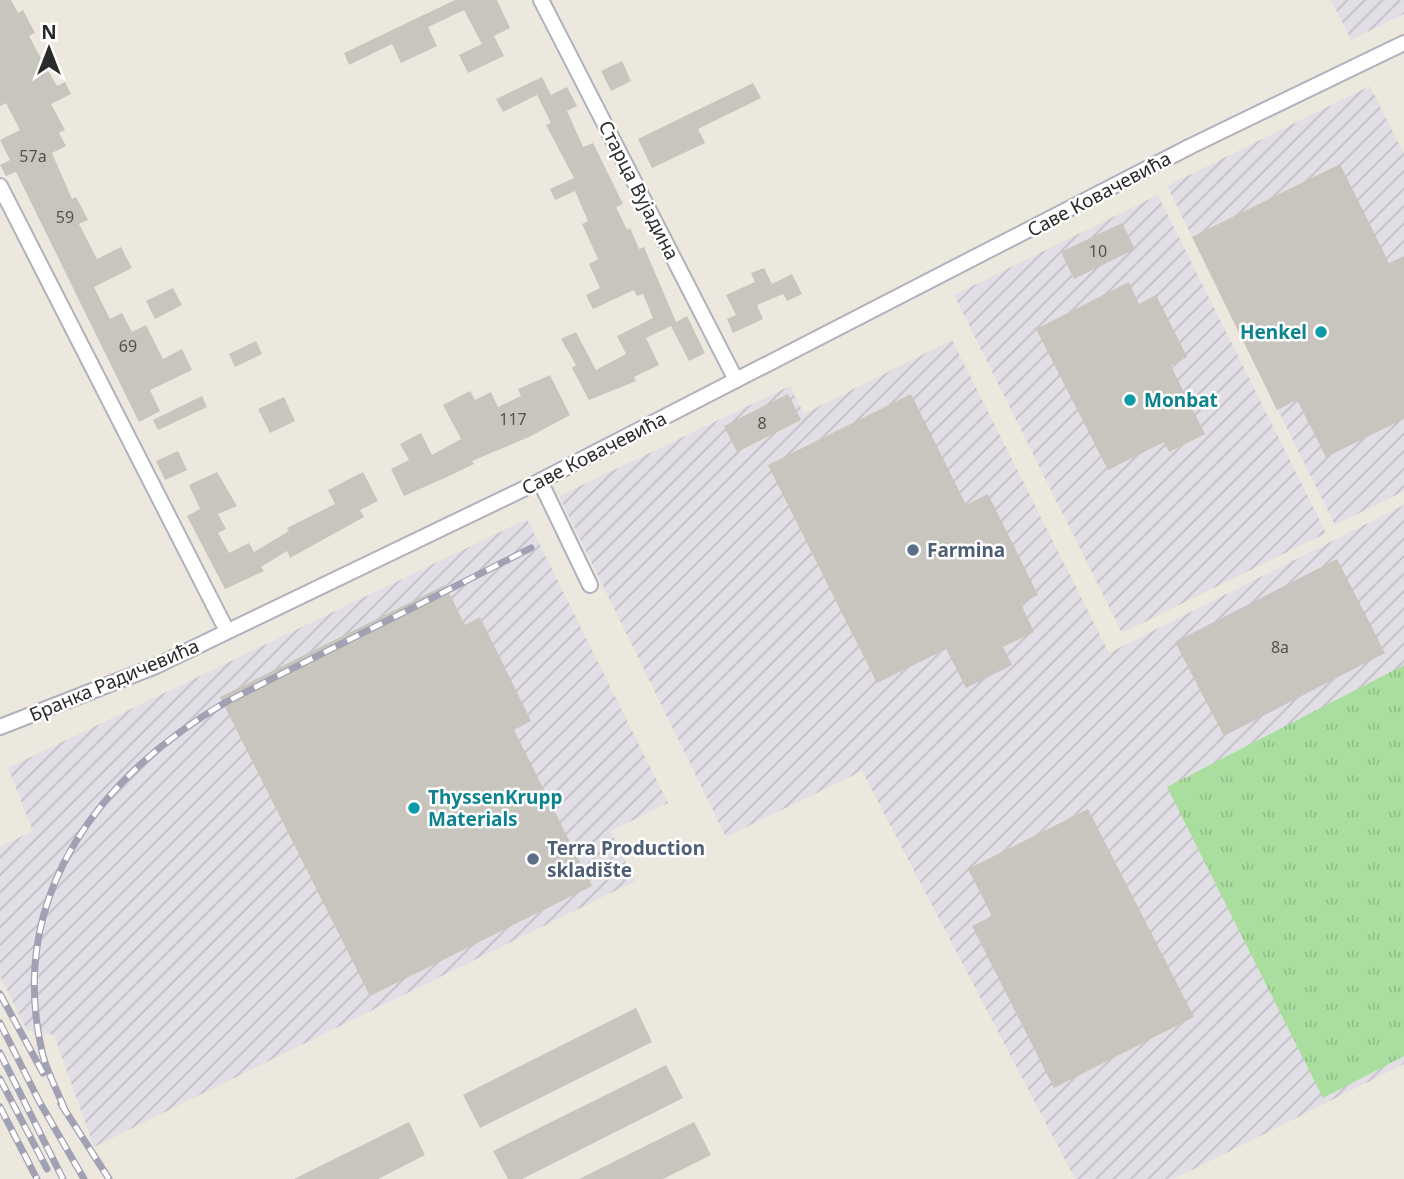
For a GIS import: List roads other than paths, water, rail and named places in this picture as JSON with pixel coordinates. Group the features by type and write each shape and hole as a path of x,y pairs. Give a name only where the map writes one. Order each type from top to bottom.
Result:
{"street":[{"name":"Старца Вујадина","path":"541,0 736,380"},
{"name":"Саве Ковачевића","path":"227,631 540,481 1191,146 1404,43"},
{"path":"0,186 227,631"},
{"path":"540,481 590,585"},
{"name":"Бранка Радичевића","path":"0,727 156,666 227,631"}],"railway":[{"path":"65,1110 43,1056 35,999 37,945 50,895 72,848 101,806 138,767 180,733 226,702 531,548"},
{"path":"0,994 43,1073"},
{"path":"0,1023 39,1101 84,1179"},
{"path":"0,1053 63,1179"},
{"path":"0,1079 47,1169"},
{"path":"61,1104 109,1179"},
{"path":"0,1107 37,1179"}],"place":[{"name":"Henkel","path":"1321,332"},
{"name":"Monbat","path":"1130,400"},
{"name":"Farmina","path":"913,550"},
{"name":"ThyssenKrupp Materials","path":"414,808"},
{"name":"Terra Production skladište","path":"533,859"}]}
